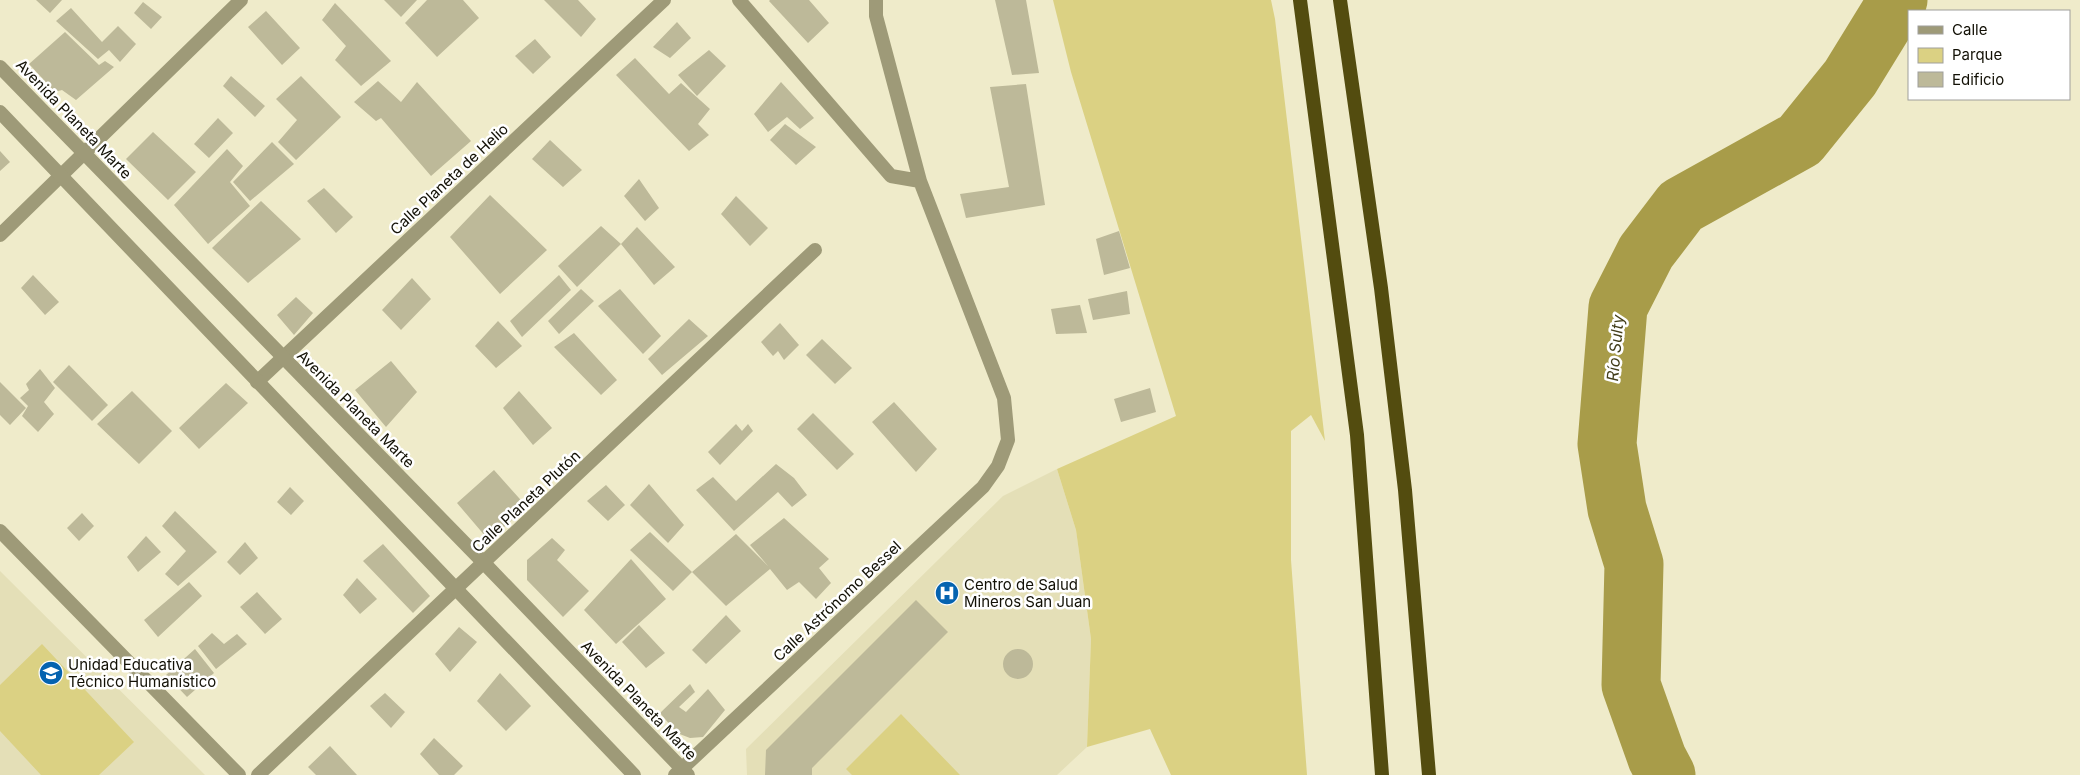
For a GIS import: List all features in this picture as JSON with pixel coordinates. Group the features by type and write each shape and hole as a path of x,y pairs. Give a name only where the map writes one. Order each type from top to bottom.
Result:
{"highway":[{"path":"1300,0 1357,435 1382,775"},
{"path":"1340,0 1379,278 1405,490 1429,775"}],"street":[{"path":"0,235 241,0"},
{"name":"Calle Planeta de Helio","path":"257,382 664,0"},
{"path":"739,0 891,176 920,181 876,16 876,0"},
{"name":"Avenida Planeta Marte","path":"0,67 484,563 682,773"},
{"path":"0,112 634,775"},
{"name":"Calle Astrónomo Bessel","path":"682,773 983,487 998,466 1008,440 1004,398 920,181"},
{"name":"Calle Planeta Plutón","path":"258,775 815,250"},
{"path":"0,531 239,775"}],"shaded area":[{"path":"1057,469 1076,530 1091,639 1087,747 1057,775 747,775 746,749 1003,496"},
{"name":"Unidad Educativa Técnico Humanístico","path":"0,571 205,775 0,775"}],"green space":[{"path":"1053,0 1271,0 1275,19 1325,441 1311,415 1291,431 1291,560 1307,775 1171,775 1150,729 1087,747 1091,639 1076,530 1057,469 1176,416 1071,72"},
{"path":"42,644 134,742 99,775 41,775 0,731 0,685"},
{"path":"901,714 960,775 852,775 846,769"}],"building":[{"path":"36,0 62,0 50,13"},
{"path":"384,0 417,0 401,17"},
{"path":"427,0 463,0 479,18 437,57 405,23"},
{"path":"544,0 578,0 596,19 581,37"},
{"path":"770,0 809,0 829,23 808,43"},
{"path":"995,0 1026,0 1039,73 1012,75"},
{"path":"143,2 162,17 151,29 134,13"},
{"path":"335,3 391,61 361,86 335,60 346,46 322,20"},
{"path":"71,8 102,42 118,26 136,44 120,62 109,50 98,59 56,21"},
{"path":"266,11 300,48 282,65 248,27"},
{"path":"677,22 691,38 670,58 653,47"},
{"path":"65,32 99,65 105,61 114,67 76,100 62,90 55,92 29,64"},
{"path":"535,39 551,57 533,74 515,56"},
{"path":"709,50 726,66 697,96 678,75"},
{"path":"635,58 669,94 681,83 710,109 698,124 709,135 689,151 616,75"},
{"path":"231,76 265,106 255,117 223,86"},
{"path":"301,76 341,117 296,160 278,142 297,120 276,99"},
{"path":"378,81 401,102 417,82 471,141 431,176 381,118 376,121 354,102"},
{"path":"781,82 814,118 800,129 787,117 768,132 754,114"},
{"path":"1026,84 1045,205 966,218 960,194 1009,187 990,87"},
{"path":"218,118 233,133 209,158 194,144"},
{"path":"785,124 816,147 796,165 770,140"},
{"path":"153,132 196,172 168,200 126,159"},
{"path":"550,140 582,170 563,187 532,159"},
{"path":"272,142 294,164 250,201 233,182"},
{"path":"227,149 243,166 230,182 250,206 208,244 174,205"},
{"path":"0,151 10,162 0,171"},
{"path":"639,179 659,208 645,221 624,196"},
{"path":"324,188 353,217 336,233 307,201"},
{"path":"490,195 547,250 500,294 450,237"},
{"path":"736,196 768,228 750,246 721,214"},
{"path":"261,201 301,239 248,283 212,248"},
{"path":"601,226 621,244 577,287 558,266"},
{"path":"637,227 675,267 654,285 621,244"},
{"path":"1119,231 1130,268 1104,275 1096,239"},
{"path":"33,275 59,302 45,315 21,288"},
{"path":"559,275 571,290 522,337 510,321"},
{"path":"412,278 431,299 401,330 382,310"},
{"path":"581,289 594,301 559,334 548,321"},
{"path":"620,289 661,336 643,354 598,306"},
{"path":"1127,291 1130,314 1093,320 1088,299"},
{"path":"296,297 313,313 294,335 277,315"},
{"path":"1080,305 1087,333 1056,334 1051,309"},
{"path":"689,319 708,336 662,375 648,359"},
{"path":"498,321 522,346 496,368 475,346"},
{"path":"780,323 799,345 784,360 778,351 773,356 761,342"},
{"path":"574,333 617,380 601,395 554,347"},
{"path":"822,339 852,368 835,384 806,355"},
{"path":"391,361 417,392 386,427 355,390"},
{"path":"69,365 108,405 92,421 53,382"},
{"path":"40,369 55,388 44,402 54,414 38,432 22,416 28,406 20,398 29,390 26,384"},
{"path":"0,382 26,408 10,425 0,415"},
{"path":"226,383 248,403 199,449 179,428"},
{"path":"1150,388 1156,412 1121,422 1114,399"},
{"path":"132,391 172,431 139,464 97,424"},
{"path":"519,391 552,428 533,445 503,408"},
{"path":"894,402 937,449 916,472 872,422"},
{"path":"813,413 854,454 837,470 797,429"},
{"path":"736,424 742,431 748,424 753,431 720,465 708,452"},
{"path":"776,464 794,478 807,495 792,507 778,492 734,531 696,490 713,477 736,501"},
{"path":"494,470 527,507 496,534 486,537 457,503"},
{"path":"649,484 684,525 668,543 630,505"},
{"path":"606,485 625,505 608,521 587,501"},
{"path":"290,487 304,501 291,515 277,502"},
{"path":"175,511 217,552 178,586 165,574 186,551 162,526"},
{"path":"82,513 94,526 79,541 67,528"},
{"path":"784,518 829,559 819,568 831,583 816,599 799,582 787,590 770,569 726,606 692,572 736,534 768,566 750,545"},
{"path":"650,532 692,572 673,591 630,550"},
{"path":"146,536 161,552 138,572 127,557"},
{"path":"552,538 565,550 557,560 589,591 563,617 527,580 527,560"},
{"path":"245,542 258,558 240,575 227,562"},
{"path":"383,544 430,596 413,613 363,561"},
{"path":"631,559 666,599 616,644 584,610"},
{"path":"357,578 377,599 360,614 343,595"},
{"path":"189,582 202,596 158,637 144,620"},
{"path":"257,592 282,619 265,634 240,607"},
{"path":"916,600 948,632 812,768 812,775 765,775 766,750"},
{"path":"726,615 741,631 706,664 692,650"},
{"path":"639,625 665,653 646,668 622,642"},
{"path":"459,627 477,642 450,672 435,654"},
{"path":"212,633 224,644 237,634 247,644 216,669 198,646"},
{"path":"195,649 214,673 187,697 166,675"},
{"path":"1018,649 1029,653 1033,664 1029,675 1018,679 1007,675 1003,664 1007,653"},
{"path":"500,673 531,706 506,731 477,701"},
{"path":"690,684 695,692 679,707 686,712 708,689 725,710 703,737 690,738 677,733 660,713"},
{"path":"385,693 405,712 391,728 370,706"},
{"path":"434,738 463,766 454,775 439,775 420,754"},
{"path":"330,746 357,775 316,775 308,767"}],"waterway":[{"name":"Río Sulty","path":"1666,775 1657,758 1631,685 1634,564 1617,509 1607,444 1618,307 1646,252 1681,206 1800,140 1850,78 1898,0"}],"place":[{"name":"Centro de Salud Mineros San Juan","path":"947,593"},
{"name":"Unidad Educativa Técnico Humanístico","path":"51,673"}]}
